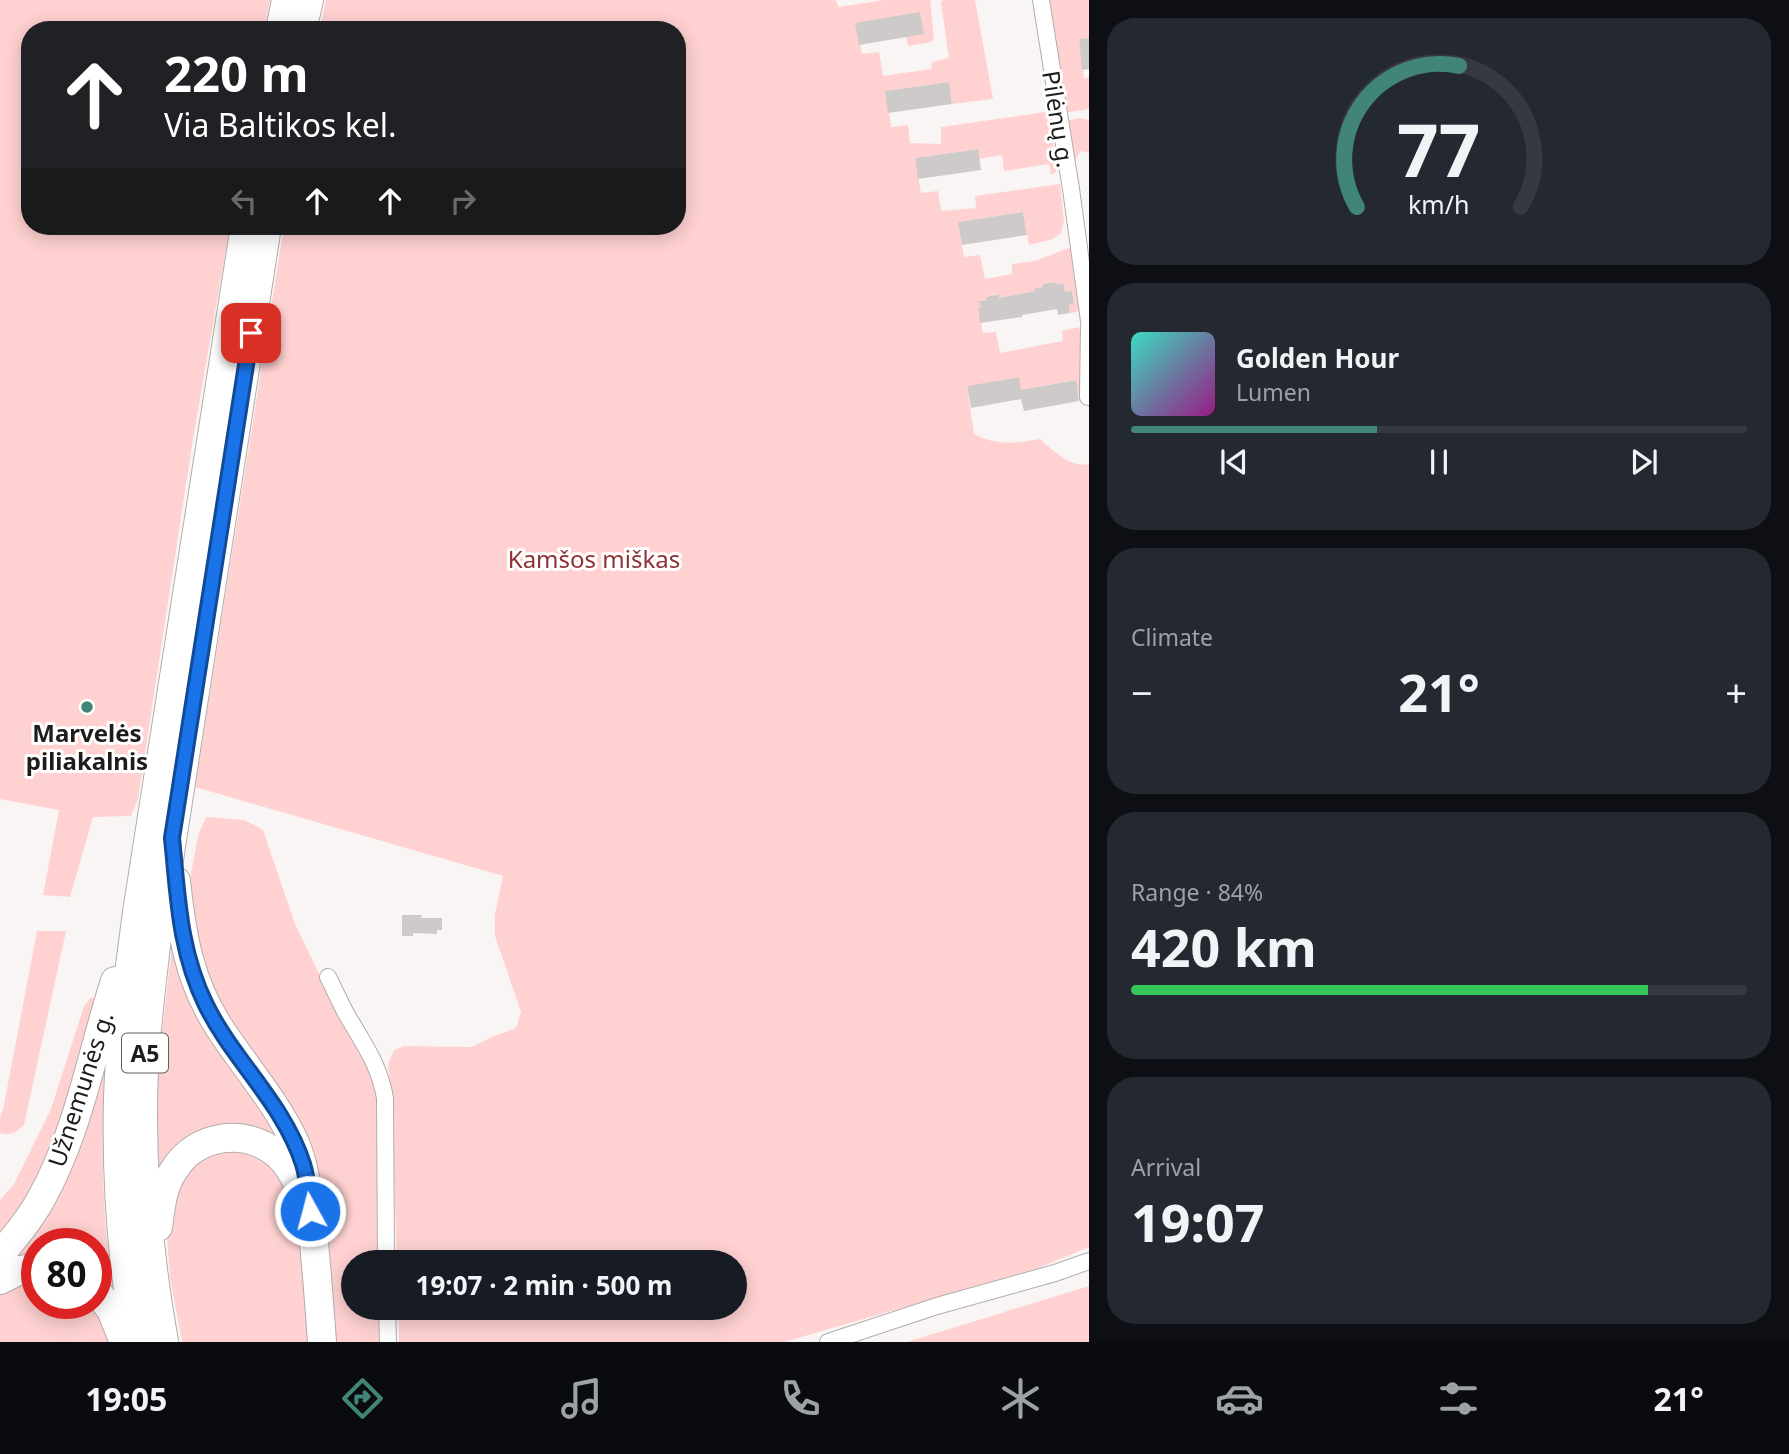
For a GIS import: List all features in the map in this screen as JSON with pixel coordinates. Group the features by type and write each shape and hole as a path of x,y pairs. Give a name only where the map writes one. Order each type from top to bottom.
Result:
{"highway":[{"path":"281,21 286,0"},
{"path":"304,21 309,0"},
{"name":"A5","path":"164,1342 152,1269 145,1194 144,1070 157,937 161,836 244,235"},
{"name":"A5","path":"136,1342 120,1212 118,1097 127,984 137,912 161,836 265,235"},
{"path":"161,836 188,962 207,1007 279,1115 304,1165 315,1246 322,1342"},
{"name":"Užnemunės g.","path":"0,1255 40,1201 57,1168 86,1088 109,999 137,912"},
{"path":"152,1269 166,1184 174,1168 190,1152 209,1141 232,1137 267,1146 280,1157 293,1175 310,1211"},
{"path":"0,1280 21,1270"},
{"path":"112,1312 124,1342"}],"street":[{"name":"Pilėnų g.","path":"1041,0 1089,324 1088,397"},
{"path":"328,977 349,1020 369,1051 383,1084 386,1250"},
{"path":"828,1342 1089,1261"},
{"path":"387,1320 388,1342"}],"green space":[{"path":"0,0 270,0 266,21 21,21 21,235 228,235 193,439 138,799 131,816 93,817 70,897 43,895 59,810 0,799"},
{"name":"Kamšos miškas","path":"326,0 836,0 838,7 884,0 930,0 934,38 931,42 908,46 906,37 923,34 920,13 856,23 862,54 879,52 883,76 931,69 932,62 949,58 941,3 943,0 975,0 993,99 952,104 949,82 886,91 891,127 908,125 910,143 941,144 941,127 1046,112 1058,167 1051,175 1049,164 1004,171 1002,155 979,159 977,149 915,158 921,193 938,191 941,211 976,208 975,196 1060,184 1064,221 1061,233 1053,239 1029,245 1023,212 958,222 964,257 980,255 985,279 1012,274 1012,264 1035,261 1071,247 1081,306 1076,312 1070,313 1069,305 1074,303 1072,291 1065,292 1064,283 1055,282 1043,284 1043,287 1035,288 1035,291 999,298 998,294 987,296 987,300 979,301 981,308 978,309 983,333 996,332 1000,353 1063,341 1062,331 1079,327 1083,364 1080,401 1075,380 1021,390 1018,377 967,387 974,434 1006,442 1040,439 1069,461 1089,464 1089,1247 1036,1269 784,1342 399,1342 399,1320 747,1320 747,1250 397,1250 388,1064 394,1050 404,1046 471,1047 516,1028 521,1012 495,936 495,914 503,876 195,787 283,235 686,235 686,21 322,21"},
{"path":"1048,0 1089,0 1089,38 1079,40 1084,78 1089,78 1089,109 1063,113"},
{"path":"1079,118 1089,120 1089,153 1081,151 1075,160 1072,158 1064,124"},
{"path":"206,817 244,820 263,830 295,924 371,1071 378,1097 382,1250 341,1250 341,1320 383,1320 383,1342 334,1342 322,1190 293,1118 236,1034 207,980 188,890 198,836"},
{"path":"174,929 292,1151 243,1131 159,1177 158,1067"},
{"path":"37,931 66,931 24,1125 13,1133 4,1134 0,1133 0,1117"},
{"path":"91,997 97,1000 50,1155 9,1224 0,1232 0,1200 14,1184 51,1109 84,1006"},
{"path":"108,1036 103,1109 106,1228 21,1228 21,1262 0,1265"},
{"path":"220,1145 270,1155 297,1204 314,1342 182,1342 170,1277 166,1225 180,1176"},
{"path":"112,1271 116,1296 112,1293"},
{"path":"21,1282 21,1319 104,1319 117,1342 0,1342 0,1291"},
{"path":"1089,1286 1089,1342 907,1342"}],"building":[{"path":"920,12 924,34 859,45 855,23"},
{"path":"1089,38 1089,69 1082,70 1079,39"},
{"path":"949,82 952,104 888,113 885,91"},
{"path":"978,149 981,170 918,179 915,158"},
{"path":"1023,212 1027,235 962,245 958,222"},
{"path":"1064,283 1065,292 1072,291 1074,304 1069,305 1070,313 1058,315 1057,309 980,323 979,301 987,300 986,297 999,294 999,298 1035,291 1035,288 1043,287 1043,284"},
{"path":"1019,377 1021,390 1076,380 1079,401 1024,411 1021,399 971,408 967,386"},
{"path":"402,915 442,918 442,930 437,930 437,934 413,933 413,936 402,936"}],"place":[{"name":"Marvelės piliakalnis","path":"87,707"}],"route":[{"path":"251,333 172,838 180,920 188,962 207,1007 293,1140 304,1165 310,1211"}]}
